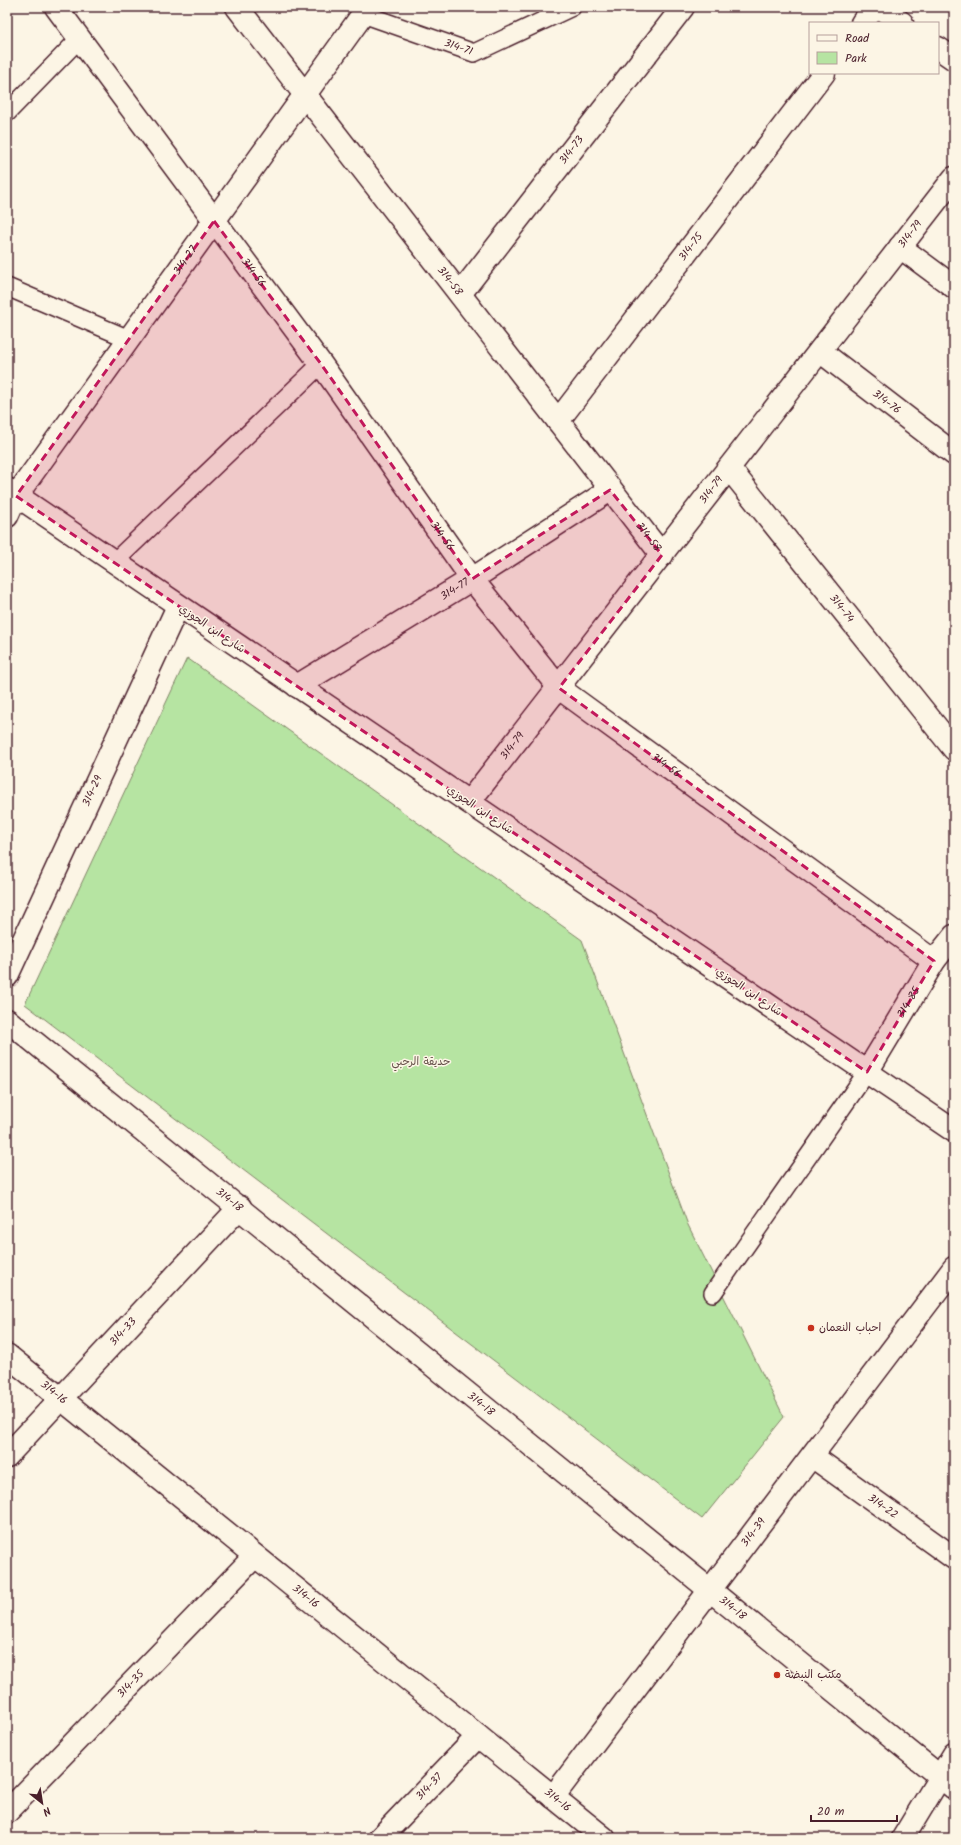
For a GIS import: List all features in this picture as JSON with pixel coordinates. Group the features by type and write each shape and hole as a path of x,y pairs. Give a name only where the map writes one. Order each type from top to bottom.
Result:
{"street":[{"name":"314-56","path":"56,7 320,364 472,578 559,688 934,961"},
{"name":"314-58","path":"237,7 610,490 662,555"},
{"name":"314-73","path":"460,294 684,7"},
{"path":"863,22 874,7"},
{"path":"880,7 901,22"},
{"name":"314-27","path":"7,516 11,492 129,339 366,11"},
{"path":"939,49 954,59"},
{"name":"314-75","path":"558,421 823,74"},
{"name":"314-79","path":"469,802 954,178"},
{"path":"900,247 954,287"},
{"name":"314-76","path":"820,351 954,454"},
{"name":"314-74","path":"729,468 954,749"},
{"name":"314-77","path":"297,686 472,578 610,490"},
{"name":"شارع ابن الجوزي","path":"11,492 954,1131"},
{"name":"314-29","path":"7,976 178,606"},
{"name":"314-85","path":"867,1072 934,961 954,936"},
{"name":"314-18","path":"7,1020 240,1207 947,1783"},
{"name":"314-33","path":"7,1456 240,1207"},
{"name":"314-39","path":"553,1796 954,1268"},
{"name":"314-16","path":"7,1355 604,1838"},
{"name":"314-22","path":"812,1456 954,1558"},
{"name":"314-35","path":"7,1812 255,1556"},
{"name":"314-37","path":"380,1838 478,1736"},
{"path":"903,1838 947,1783 954,1754"}],"lane":[{"name":"314-71","path":"366,11 474,53 572,7"},
{"path":"7,113 79,39"},
{"path":"7,286 129,339"},
{"path":"114,562 320,364"},
{"path":"713,1293 867,1072"}],"highlighted area":[{"path":"214,221 321,364 472,579 610,490 662,555 559,688 934,961 867,1072 16,496"}],"green space":[{"name":"حديقة الرحبي","path":"187,658 582,940 688,1225 784,1417 702,1519 25,1004"}],"place":[{"name":"احباب النعمان","path":"811,1328"},
{"name":"مكتب النبضة","path":"777,1675"}]}
